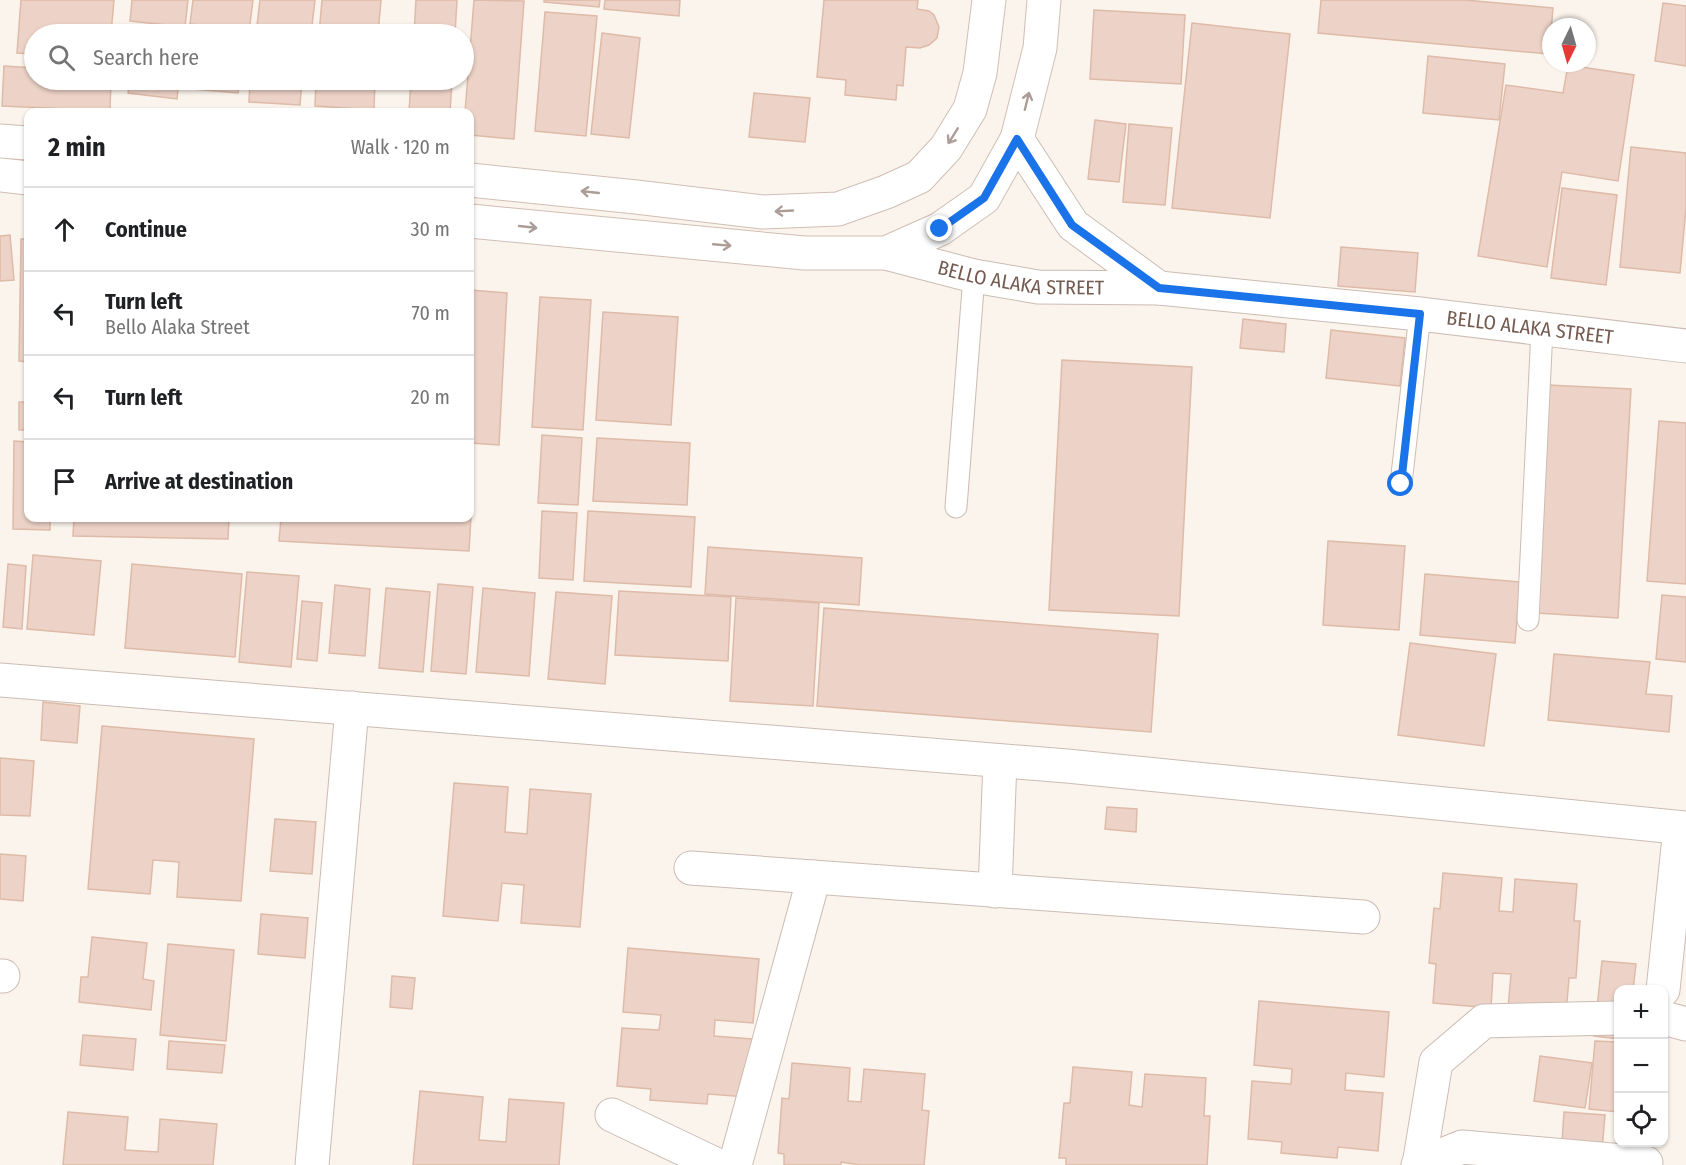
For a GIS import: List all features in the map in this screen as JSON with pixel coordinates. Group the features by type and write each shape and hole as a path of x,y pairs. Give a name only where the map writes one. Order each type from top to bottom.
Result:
{"street":[{"path":"474,180 763,212 838,209 886,192 919,177 946,148 970,109 980,73 989,0"},
{"path":"474,221 804,253 886,253 940,229 984,198 1017,139 1040,48 1044,0"},
{"name":"BELLO ALAKA STREET","path":"1017,139 1072,225 1159,288"},
{"path":"0,141 24,143"},
{"path":"0,175 24,178"},
{"name":"BELLO ALAKA STREET","path":"886,253 974,276 1038,287 1159,288 1420,314 1686,346"},
{"path":"0,680 1000,761 1683,828 1664,985"},
{"path":"312,1165 352,708"},
{"path":"995,891 1000,761"},
{"path":"691,868 1363,917"},
{"path":"735,1165 814,877"},
{"path":"1418,1165 1436,1062 1484,1020 1614,1018"},
{"path":"1668,1019 1686,1024"},
{"path":"612,1115 717,1165"},
{"path":"1418,1165 1462,1147 1646,1157"}],"lane":[{"path":"956,507 974,276"},
{"path":"1401,484 1420,314"},
{"path":"1528,621 1542,328"}],"building":[{"path":"21,0 114,0 112,24 24,24 24,53 17,53"},
{"path":"132,0 188,0 185,24 130,21"},
{"path":"193,0 253,0 250,24 190,24"},
{"path":"260,0 315,0 312,24 257,24"},
{"path":"322,0 381,0 379,24 320,24"},
{"path":"416,0 457,0 456,24 415,24"},
{"path":"474,0 524,1 514,139 474,135 474,108 465,108 467,90 474,90 474,24 472,24"},
{"path":"544,0 600,0 599,7 544,2"},
{"path":"605,0 680,0 679,16 604,9"},
{"path":"824,0 918,0 917,9 929,11 934,15 939,27 937,38 929,45 920,48 906,47 903,86 897,85 896,100 845,95 846,80 817,77"},
{"path":"1321,0 1465,0 1553,8 1552,18 1542,18 1542,53 1318,33"},
{"path":"1663,3 1686,6 1686,66 1655,61"},
{"path":"1094,10 1185,15 1181,84 1090,79"},
{"path":"545,12 597,16 586,136 535,131"},
{"path":"1192,23 1290,34 1270,218 1172,208"},
{"path":"602,33 640,38 629,138 591,134"},
{"path":"1428,56 1505,64 1499,120 1423,113"},
{"path":"4,66 24,67 24,90 111,90 110,108 2,106"},
{"path":"1596,69 1634,75 1618,181 1562,172 1547,267 1478,256 1506,85 1563,93 1567,72 1596,72"},
{"path":"128,90 178,90 177,99 128,93"},
{"path":"204,90 238,90 238,93"},
{"path":"250,90 301,90 300,105 249,102"},
{"path":"316,90 375,90 374,108 315,106"},
{"path":"410,90 451,90 450,108 409,108"},
{"path":"754,93 810,98 805,142 749,137"},
{"path":"1095,120 1126,124 1119,182 1088,179"},
{"path":"1129,124 1172,128 1165,205 1123,202"},
{"path":"1631,147 1686,153 1686,208 1680,273 1620,267"},
{"path":"1562,188 1617,195 1606,285 1551,278"},
{"path":"10,235 14,280 0,281 0,236"},
{"path":"21,239 24,239 24,362 19,361"},
{"path":"1341,247 1418,253 1415,292 1338,286"},
{"path":"474,290 507,293 499,445 474,443"},
{"path":"540,297 591,300 583,430 532,427"},
{"path":"603,312 678,317 671,425 596,420"},
{"path":"1243,319 1286,324 1284,352 1240,348"},
{"path":"1331,330 1405,338 1400,386 1326,378"},
{"path":"1062,360 1192,367 1179,616 1049,610"},
{"path":"1548,385 1631,389 1618,618 1536,613"},
{"path":"19,402 24,402 24,430 19,430"},
{"path":"1659,421 1686,423 1686,584 1647,581"},
{"path":"542,435 582,438 578,505 538,503"},
{"path":"597,438 690,443 687,505 593,501"},
{"path":"14,441 24,442 24,522 50,522 50,530 13,529"},
{"path":"542,511 577,513 573,580 539,578"},
{"path":"588,511 695,517 691,587 584,581"},
{"path":"74,522 229,522 228,539 73,536"},
{"path":"281,522 471,522 469,551 279,541"},
{"path":"1328,541 1405,546 1399,630 1323,625"},
{"path":"708,547 862,558 859,605 705,594"},
{"path":"33,555 101,561 94,635 27,629"},
{"path":"8,564 26,566 22,629 3,627"},
{"path":"132,564 242,574 235,657 125,648"},
{"path":"247,572 299,576 291,667 239,662"},
{"path":"1425,574 1520,582 1515,643 1420,635"},
{"path":"438,584 473,587 466,674 431,671"},
{"path":"335,585 370,589 365,656 329,653"},
{"path":"386,588 430,592 423,672 379,668"},
{"path":"483,588 535,593 529,676 476,672"},
{"path":"619,591 731,597 728,661 615,655"},
{"path":"556,592 612,596 605,684 548,679"},
{"path":"1662,595 1686,597 1686,662 1656,659"},
{"path":"736,598 819,603 813,706 730,701"},
{"path":"302,601 322,603 317,661 297,659"},
{"path":"824,608 1158,634 1151,732 817,706"},
{"path":"1410,643 1496,654 1484,746 1398,735"},
{"path":"1554,654 1650,662 1646,694 1672,696 1669,732 1548,720"},
{"path":"43,702 80,706 77,743 41,740"},
{"path":"102,726 254,739 241,901 177,897 179,862 153,860 150,894 88,889"},
{"path":"0,758 34,761 30,816 0,815"},
{"path":"454,783 508,787 505,832 527,834 530,789 591,794 580,927 521,923 524,885 502,883 498,921 443,916"},
{"path":"1107,807 1137,809 1136,832 1105,829"},
{"path":"275,819 316,822 312,874 270,871"},
{"path":"0,854 26,856 23,901 0,899"},
{"path":"1443,873 1502,878 1499,911 1513,912 1515,879 1577,884 1574,921 1580,921 1576,978 1569,978 1566,1014 1508,1009 1511,974 1493,973 1491,1008 1433,1003 1436,964 1429,963 1434,908 1440,909"},
{"path":"261,914 308,918 305,958 258,954"},
{"path":"92,937 147,943 143,979 154,981 151,1010 79,1002 81,977 88,977"},
{"path":"168,944 234,950 226,1041 160,1035"},
{"path":"628,948 759,959 753,1023 715,1020 714,1036 752,1039 747,1097 708,1094 707,1104 650,1100 651,1089 617,1086 622,1028 659,1030 661,1015 623,1012"},
{"path":"1602,961 1636,964 1634,985 1614,985 1614,1038 1594,1036"},
{"path":"392,976 415,978 412,1009 390,1007"},
{"path":"1259,1001 1389,1012 1384,1077 1346,1073 1345,1090 1383,1093 1378,1151 1338,1147 1337,1158 1281,1153 1282,1142 1248,1139 1252,1081 1291,1084 1292,1069 1254,1065"},
{"path":"83,1035 136,1039 133,1070 80,1065"},
{"path":"169,1041 225,1045 222,1073 167,1069"},
{"path":"1595,1041 1614,1042 1614,1112 1589,1109"},
{"path":"1540,1056 1592,1063 1585,1108 1534,1101"},
{"path":"792,1063 850,1068 848,1101 861,1102 864,1069 925,1074 922,1110 929,1111 924,1165 859,1165 841,1162 841,1165 784,1165 784,1154 778,1153 782,1098 789,1099"},
{"path":"1073,1067 1132,1072 1129,1105 1142,1107 1145,1074 1206,1078 1204,1116 1210,1116 1207,1165 1066,1165 1066,1158 1059,1158 1064,1103 1070,1103"},
{"path":"420,1091 483,1097 479,1140 506,1142 509,1099 564,1103 559,1165 413,1165"},
{"path":"68,1112 128,1117 125,1150 158,1152 160,1119 217,1124 213,1165 63,1165"},
{"path":"1564,1112 1605,1115 1601,1162 1561,1158"}],"route":[{"path":"940,229 984,198 1017,139 1072,225 1159,288 1420,314 1401,484"}]}
